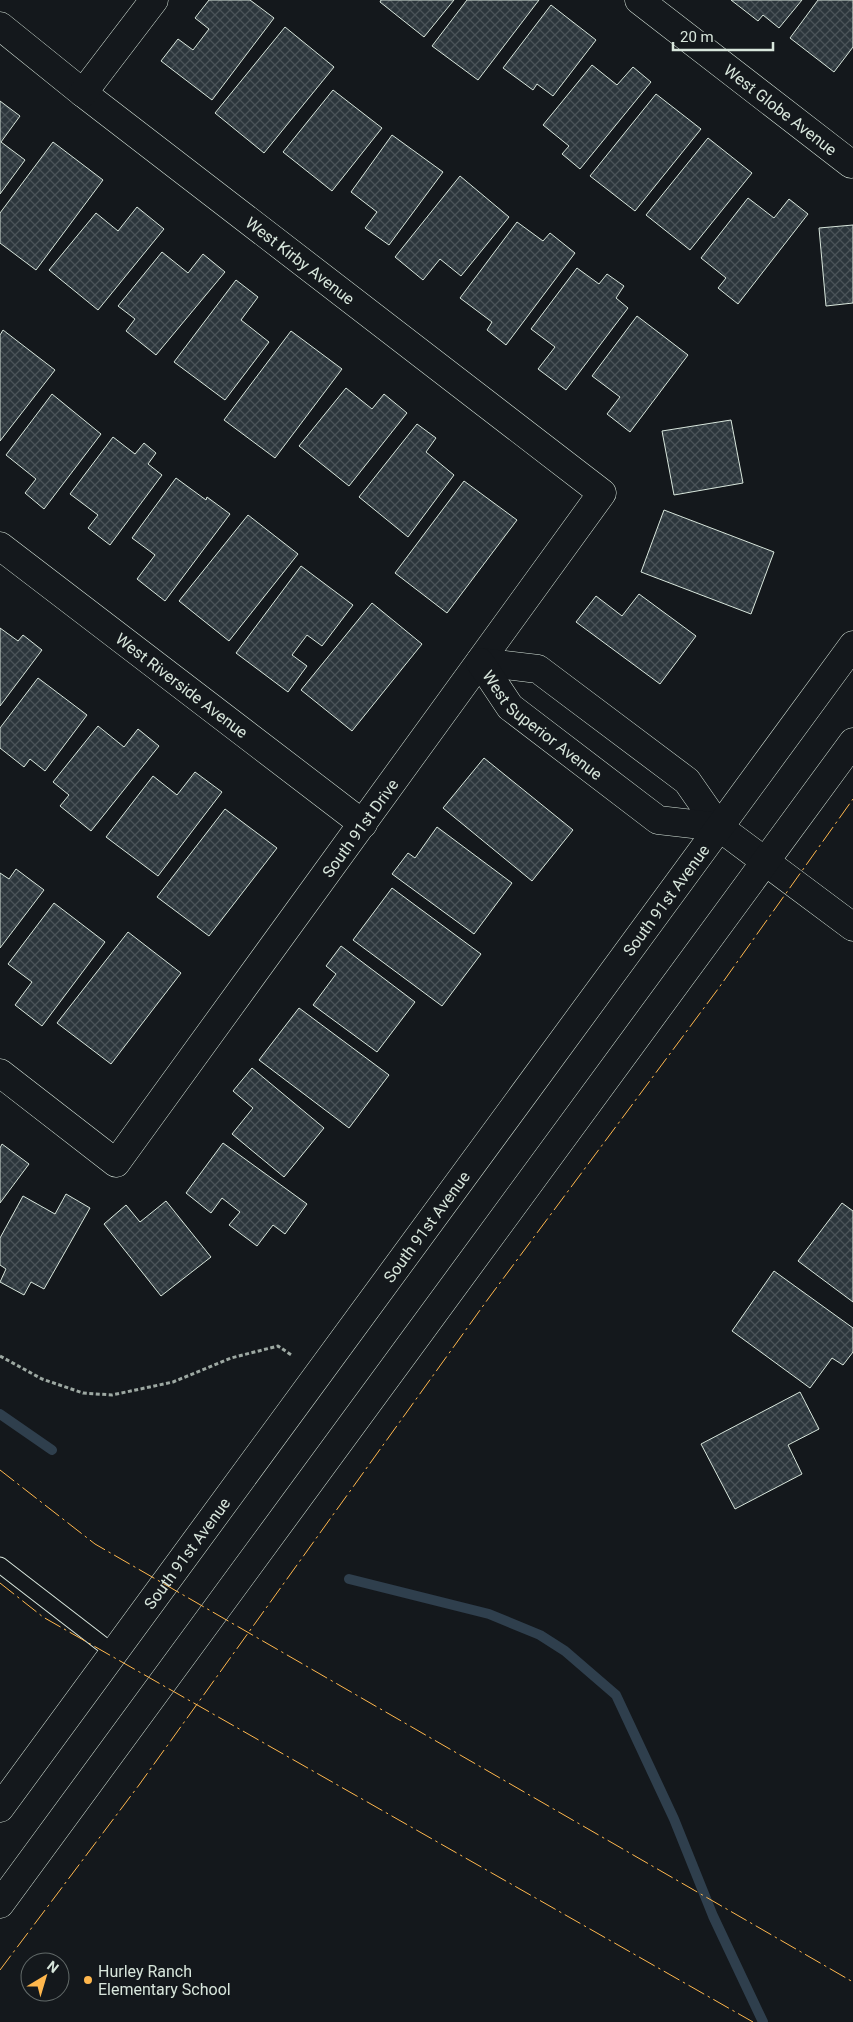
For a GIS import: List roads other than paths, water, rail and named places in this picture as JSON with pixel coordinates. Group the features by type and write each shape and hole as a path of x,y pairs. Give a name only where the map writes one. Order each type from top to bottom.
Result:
{"street":[{"path":"83,93 154,0"},
{"name":"West Globe Avenue","path":"639,0 852,163"},
{"name":"West Kirby Avenue","path":"0,26 83,93 602,493"},
{"name":"South 91st Drive","path":"0,1073 116,1163 602,493"},
{"name":"West Riverside Avenue","path":"0,546 363,824"},
{"name":"South 91st Avenue","path":"0,1808 853,644"},
{"name":"West Superior Avenue","path":"480,662 510,707 658,820 719,827"},
{"name":"West Superior Avenue","path":"480,662 538,669 687,781 719,827 853,927"},
{"path":"0,1904 853,742"}],"lane":[{"path":"0,1565 114,1653"}],"waterway":[{"path":"0,1414 52,1450"},
{"path":"349,1579 489,1614 540,1635 565,1651 616,1695 674,1819 713,1916 763,2022"}],"place":[{"name":"Hurley Ranch Elementary School","path":"88,1980"}]}
